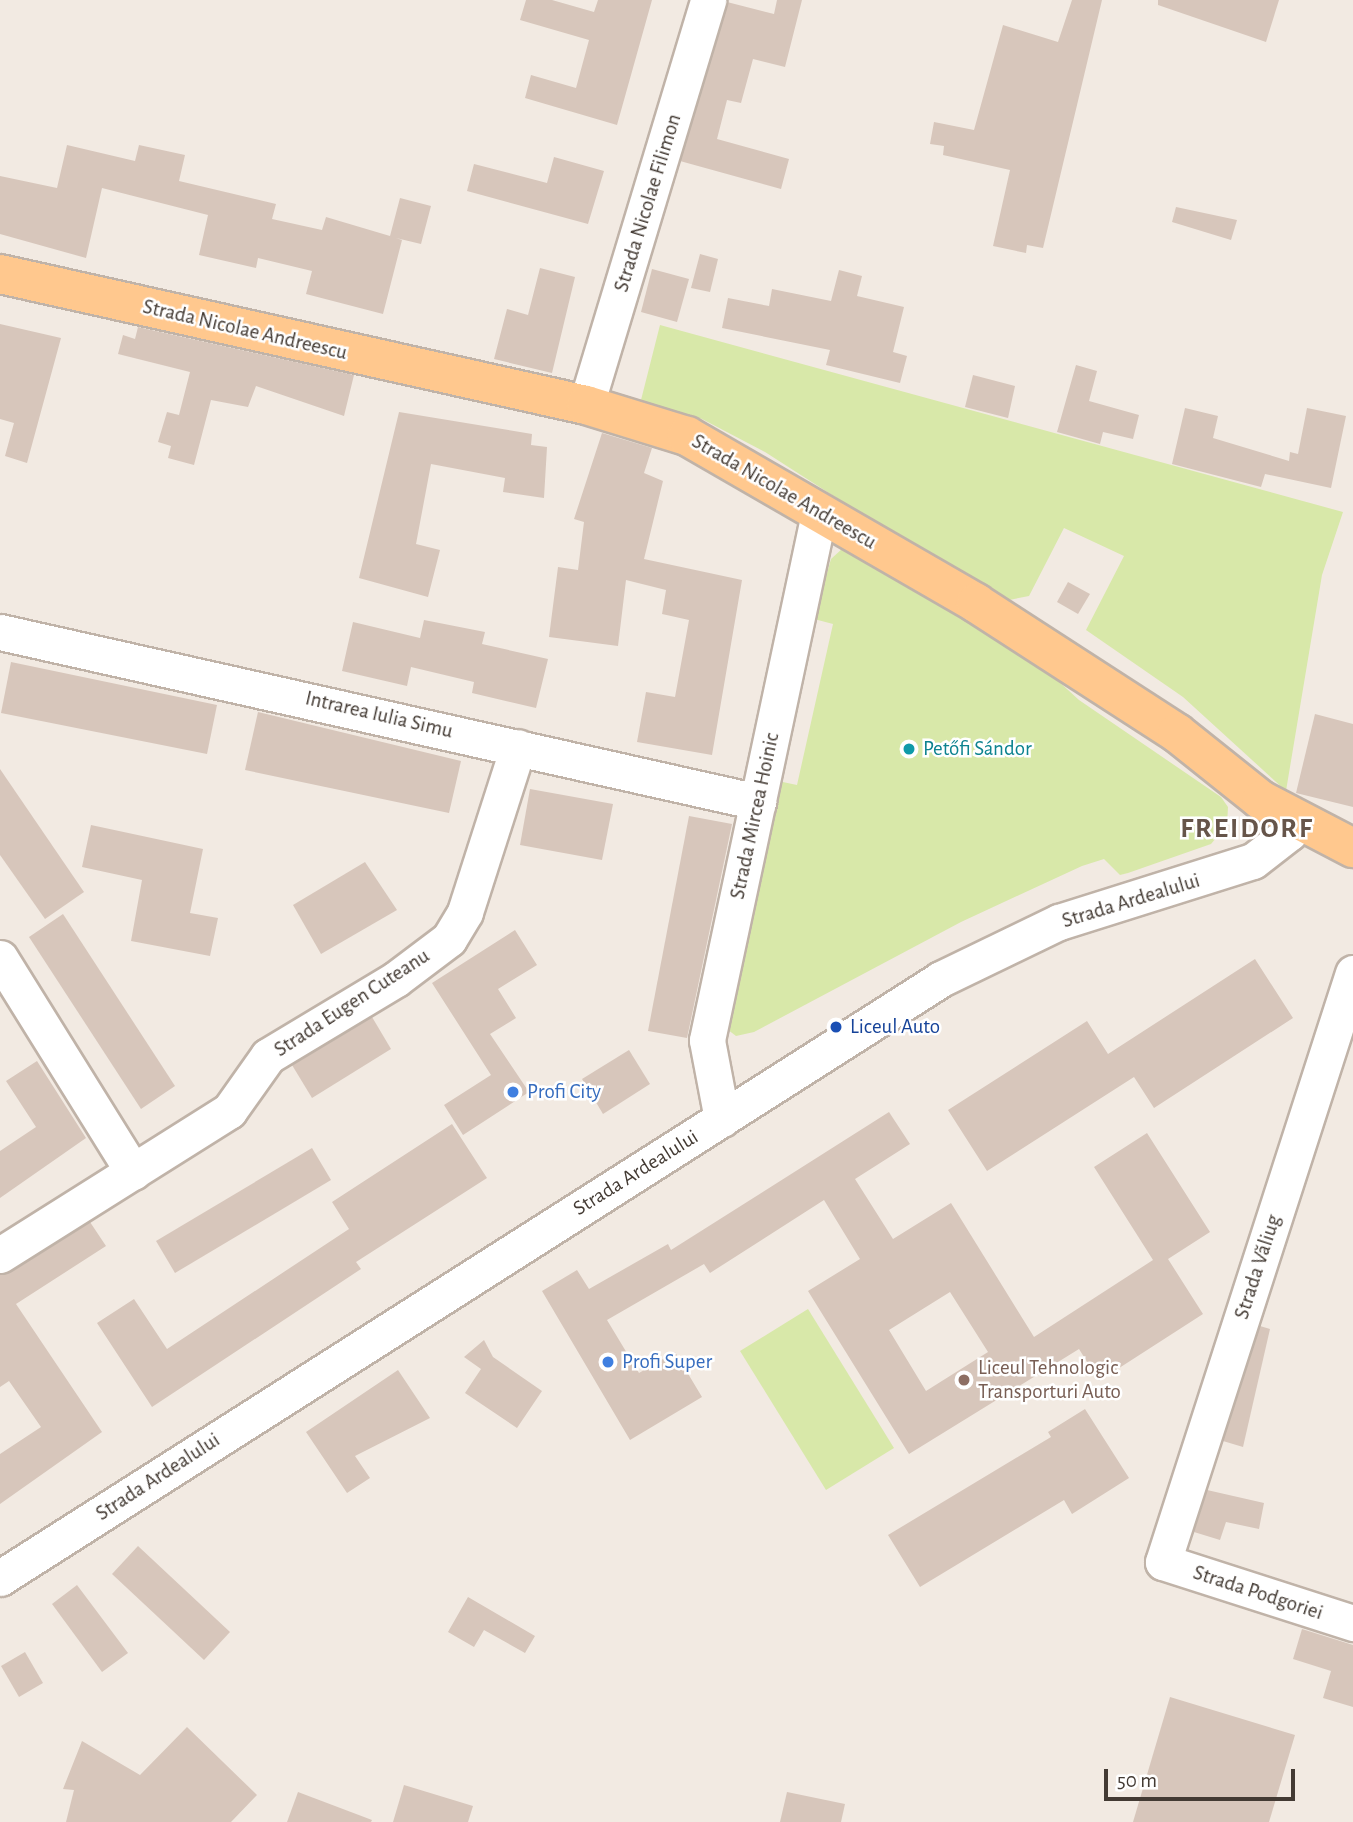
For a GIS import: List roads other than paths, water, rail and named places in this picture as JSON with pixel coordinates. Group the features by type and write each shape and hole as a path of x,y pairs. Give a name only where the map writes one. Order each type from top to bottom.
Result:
{"main road":[{"name":"Strada Nicolae Andreescu","path":"0,274 586,405 707,445 976,603 1130,701 1295,821 1353,848"}],"street":[{"name":"Strada Nicolae Filimon","path":"586,405 708,0"},
{"name":"Strada Mircea Hoinic","path":"722,1119 707,1040 819,513"},
{"name":"Intrarea Iulia Simu","path":"0,632 758,802"},
{"name":"Strada Eugen Cuteanu","path":"0,1255 229,1111 268,1056 396,979 449,939 465,912 518,747"},
{"name":"Strada Ardealului","path":"0,1578 722,1119 994,951 1059,922 1253,861 1289,833 1295,821"},
{"path":"0,958 133,1172"},
{"name":"Strada Văliug","path":"1163,1562 1353,973"},
{"name":"Strada Podgoriei","path":"1163,1562 1353,1623"}],"place":[{"name":"Petőfi Sándor","path":"909,749"},
{"name":"Liceul Auto","path":"836,1027"},
{"name":"Profi City","path":"513,1092"},
{"name":"Profi Super","path":"608,1362"},
{"name":"Liceul Tehnologic Transporturi Auto","path":"964,1380"}],"district":[{"name":"FREIDORF","path":"1247,829"}]}
